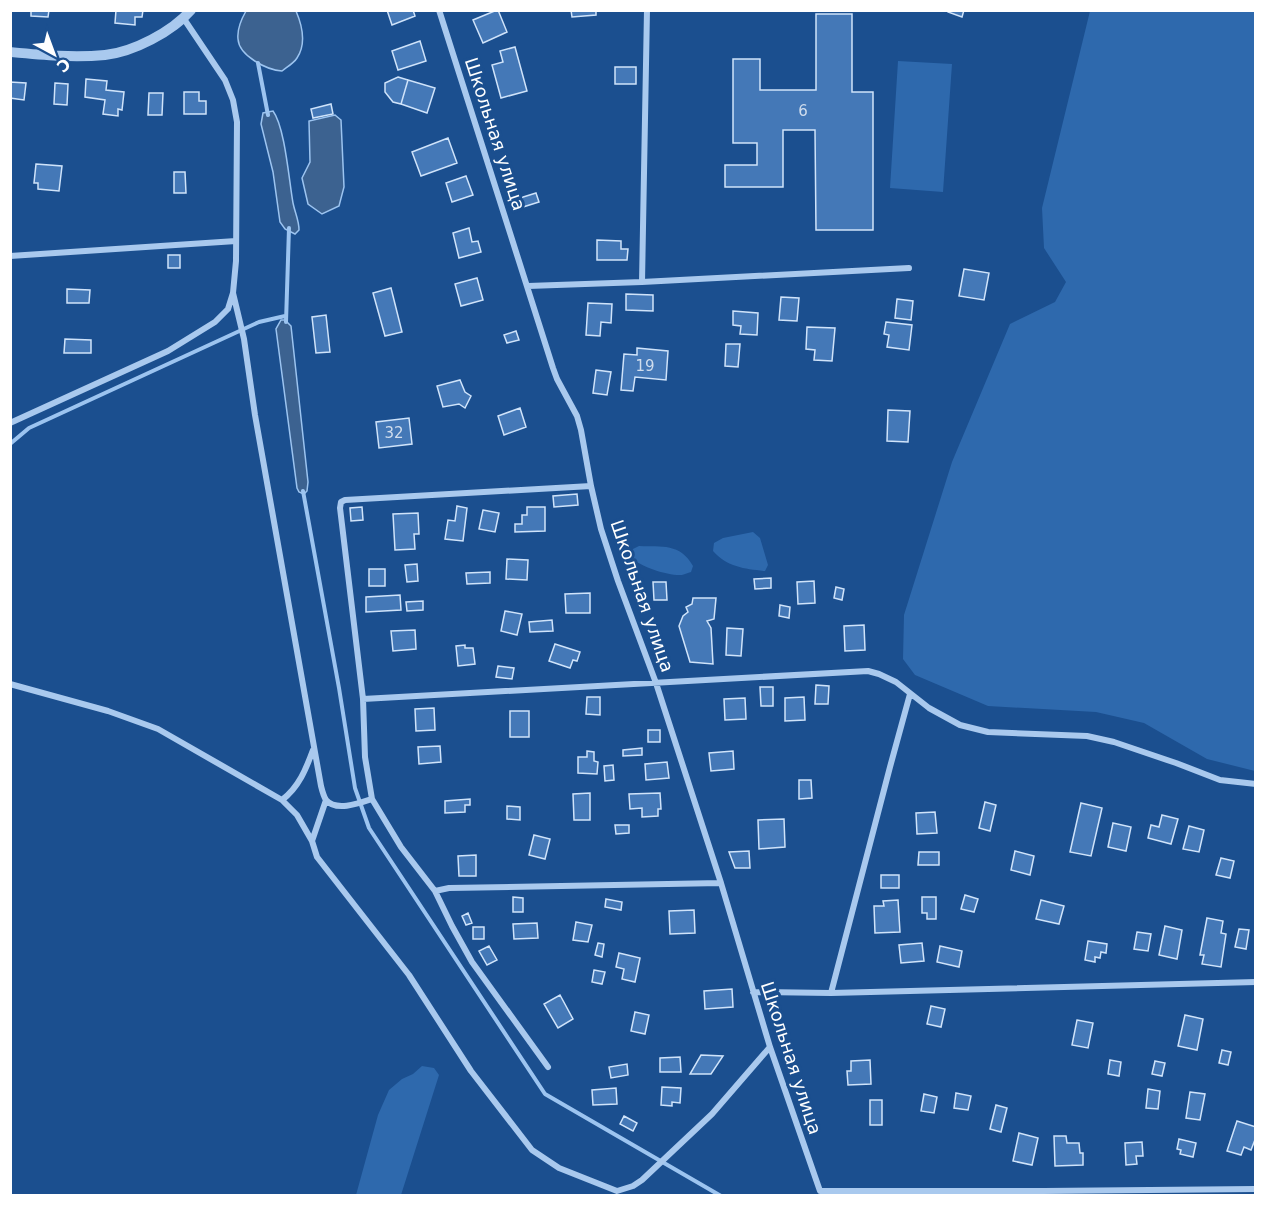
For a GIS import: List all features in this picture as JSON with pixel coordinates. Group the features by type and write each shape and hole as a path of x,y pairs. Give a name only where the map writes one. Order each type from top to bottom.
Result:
{"street":[{"name":"Школьная улица","path":"439,10 557,379 577,416 591,486 618,581 656,683 721,884 770,1047 820,1191 1256,1189"},
{"path":"642,282 647,10"},
{"path":"10,52 70,56 107,55 142,44 165,32 188,14 225,80 233,100 237,122 237,261 233,293 228,309 215,322 168,351 10,423"},
{"path":"10,256 236,241"},
{"path":"528,286 909,268"},
{"path":"233,293 244,339 259,438 321,786 326,800 312,842"},
{"path":"548,1067 472,962 435,891 401,847 372,800 365,757 363,699 341,502 591,486"},
{"path":"363,699 868,672 879,674 896,682 929,708 960,725 988,732 1087,736 1114,742 1220,780 1256,784"},
{"path":"10,684 108,711 158,729 282,800 297,815 312,842 317,857 409,975 471,1071 532,1150 559,1168 617,1191 633,1186 712,1114 770,1047"},
{"path":"831,993 910,694"},
{"path":"282,800 291,793 306,769 314,747"},
{"path":"326,800 334,805 346,806 372,800"},
{"path":"435,891 449,888 721,884"},
{"path":"753,992 831,993 1256,982"}],"shaded area":[{"path":"246,11 296,11 302,28 303,40 296,60 290,65 282,71 276,70 255,61 243,51 238,36"},
{"path":"1090,11 1255,11 1255,771 1207,759 1144,723 1096,712 988,706 915,675 903,659 904,615 952,462 1010,324 1055,302 1066,282 1044,248 1042,208"},
{"path":"898,61 952,64 943,192 890,188"},
{"path":"273,111 284,141 299,230 295,234 285,229 280,222 273,172 261,124 263,113"},
{"path":"335,115 341,120 344,187 339,206 322,214 308,204 302,178 310,162 309,121"},
{"path":"281,320 285,320 291,326 308,482 307,491 304,494 297,488 276,329"},
{"path":"753,532 760,538 768,565 765,571 730,564 713,551 714,543 723,538"},
{"path":"639,546 670,548 682,553 693,566 691,572 682,575 670,574 642,565 631,558 631,550"},
{"path":"422,1066 434,1068 439,1075 401,1195 356,1195 378,1115 389,1090"}],"building":[{"path":"31,10 49,10 48,17 31,16"},
{"path":"116,10 143,10 142,17 135,17 135,25 115,23"},
{"path":"387,10 413,10 415,16 392,25"},
{"path":"498,10 507,32 483,43 473,20"},
{"path":"571,10 596,10 596,15 572,17"},
{"path":"948,10 964,10 962,17"},
{"path":"816,14 852,14 852,92 873,92 873,230 816,230 815,130 783,130 783,187 725,187 725,165 757,165 757,143 733,143 733,59 760,59 760,90 816,90"},
{"path":"420,41 426,61 398,70 392,51"},
{"path":"515,47 527,91 501,98 492,65 503,62 500,51"},
{"path":"615,67 636,67 636,84 615,84"},
{"path":"398,77 408,80 401,104 393,102 385,92 385,83"},
{"path":"86,79 107,81 106,90 124,92 122,110 118,109 118,116 103,114 105,100 85,97"},
{"path":"408,80 435,88 427,113 401,104"},
{"path":"10,82 26,83 24,100 10,98"},
{"path":"55,83 68,84 67,105 54,104"},
{"path":"184,92 199,92 199,101 206,101 206,114 184,114"},
{"path":"149,93 163,93 162,115 148,115"},
{"path":"331,104 333,114 313,118 311,109"},
{"path":"448,138 457,163 421,176 412,152"},
{"path":"36,164 62,166 59,191 38,189 38,183 34,183"},
{"path":"174,172 185,172 186,193 174,193"},
{"path":"466,176 473,195 452,202 446,183"},
{"path":"536,193 539,202 523,207 520,198"},
{"path":"469,228 472,242 478,241 481,252 459,258 453,233"},
{"path":"597,240 621,241 621,249 628,249 627,260 597,260"},
{"path":"168,255 180,255 180,268 168,268"},
{"path":"964,269 989,273 984,300 959,296"},
{"path":"477,278 483,300 461,306 455,284"},
{"path":"391,288 402,332 385,336 373,293"},
{"path":"67,289 90,290 89,303 67,303"},
{"path":"626,294 653,295 653,311 626,310"},
{"path":"781,297 799,298 797,321 779,320"},
{"path":"897,299 913,301 911,320 895,318"},
{"path":"588,303 612,304 611,323 601,322 600,336 586,335"},
{"path":"733,311 758,313 757,335 740,334 741,326 733,325"},
{"path":"326,315 330,352 316,353 312,317"},
{"path":"886,322 912,325 909,350 887,347 889,335 884,334"},
{"path":"807,327 835,328 832,361 814,360 815,350 806,349"},
{"path":"516,331 519,340 507,343 504,335"},
{"path":"65,339 91,340 91,353 64,353"},
{"path":"726,344 740,344 738,367 725,366"},
{"path":"637,348 668,351 666,380 635,377 633,391 621,390 624,354 637,355"},
{"path":"596,370 611,372 607,395 593,393"},
{"path":"460,380 465,392 471,396 465,408 459,404 443,407 437,386"},
{"path":"520,408 526,427 504,435 498,416"},
{"path":"888,410 910,411 908,442 887,441"},
{"path":"409,418 412,444 379,448 376,422"},
{"path":"577,494 578,505 554,507 553,496"},
{"path":"457,506 467,508 463,541 445,539 448,520 455,521"},
{"path":"362,507 363,520 351,521 350,508"},
{"path":"527,507 545,507 545,531 515,532 515,524 522,524 522,515 527,515"},
{"path":"483,510 499,513 495,532 479,529"},
{"path":"418,513 419,534 414,534 415,549 395,550 393,514"},
{"path":"507,559 528,560 527,580 506,579"},
{"path":"417,564 418,581 407,582 405,565"},
{"path":"369,569 385,569 385,586 369,586"},
{"path":"490,572 490,583 467,584 466,573"},
{"path":"771,578 771,588 755,589 754,579"},
{"path":"814,581 815,603 798,604 797,582"},
{"path":"653,582 666,582 667,600 654,600"},
{"path":"836,587 844,589 842,600 834,598"},
{"path":"590,593 590,613 566,613 565,594"},
{"path":"400,595 401,610 366,612 366,597"},
{"path":"693,598 716,598 714,619 707,621 711,628 713,664 690,662 679,626 683,616 688,612 686,607 692,604"},
{"path":"423,601 423,610 407,611 406,602"},
{"path":"780,605 790,607 789,618 779,616"},
{"path":"505,611 522,614 517,635 501,631"},
{"path":"552,620 553,631 530,632 529,622"},
{"path":"864,625 865,650 845,651 844,626"},
{"path":"727,628 743,629 741,656 726,655"},
{"path":"415,630 416,649 393,651 391,631"},
{"path":"555,644 580,652 577,661 573,660 570,668 549,661"},
{"path":"465,645 465,648 473,648 475,664 458,666 456,646"},
{"path":"498,666 514,668 512,679 496,677"},
{"path":"816,685 829,686 828,704 815,704"},
{"path":"760,687 773,687 773,706 761,706"},
{"path":"587,697 600,697 600,715 586,714"},
{"path":"804,697 805,720 785,721 785,698"},
{"path":"745,698 746,719 725,720 724,699"},
{"path":"434,708 435,730 416,731 415,709"},
{"path":"510,711 529,711 529,737 510,737"},
{"path":"648,730 660,730 660,742 648,742"},
{"path":"440,746 441,762 419,764 418,747"},
{"path":"642,748 642,755 623,756 623,750"},
{"path":"587,751 594,752 594,761 598,762 597,774 578,773 578,757 587,757"},
{"path":"733,751 734,769 711,771 709,753"},
{"path":"667,762 669,778 646,780 645,764"},
{"path":"613,765 614,780 605,781 604,766"},
{"path":"799,780 811,780 812,798 799,799"},
{"path":"590,793 590,820 574,820 573,794"},
{"path":"660,793 661,809 658,809 658,816 642,817 642,808 630,809 629,794"},
{"path":"470,799 470,805 465,805 465,812 445,813 445,801"},
{"path":"985,802 996,805 990,831 979,828"},
{"path":"1081,803 1102,808 1091,856 1070,852"},
{"path":"507,806 520,807 520,820 507,819"},
{"path":"935,812 937,833 917,834 916,813"},
{"path":"1162,815 1178,819 1171,844 1148,838 1151,825 1159,827"},
{"path":"784,819 785,847 759,849 758,820"},
{"path":"1113,823 1131,827 1126,851 1108,847"},
{"path":"615,825 629,825 629,833 616,834"},
{"path":"1189,826 1204,830 1199,852 1183,849"},
{"path":"534,835 550,839 545,859 529,855"},
{"path":"749,851 750,868 735,868 729,852"},
{"path":"1015,851 1034,856 1030,875 1011,870"},
{"path":"919,852 939,852 939,865 918,865"},
{"path":"476,855 476,876 459,876 458,856"},
{"path":"1221,858 1234,861 1230,878 1216,875"},
{"path":"881,875 899,875 899,888 881,888"},
{"path":"965,895 978,899 974,912 961,909"},
{"path":"513,897 523,898 523,912 513,912"},
{"path":"922,897 936,897 936,919 927,919 927,913 922,913"},
{"path":"606,899 622,902 621,910 605,907"},
{"path":"898,900 900,932 875,933 874,906 884,906 883,901"},
{"path":"1041,900 1064,906 1059,924 1036,919"},
{"path":"694,910 695,933 670,934 669,911"},
{"path":"468,913 472,923 466,925 462,916"},
{"path":"1207,918 1223,921 1221,933 1226,934 1221,967 1202,964 1204,955 1200,955"},
{"path":"576,922 592,925 588,942 573,940"},
{"path":"537,923 538,938 514,939 513,924"},
{"path":"1165,926 1182,930 1177,959 1159,955"},
{"path":"473,927 484,927 484,939 473,939"},
{"path":"1239,929 1249,930 1246,949 1235,947"},
{"path":"1137,932 1151,934 1148,951 1134,949"},
{"path":"1088,941 1107,944 1106,953 1101,952 1100,958 1095,957 1095,962 1085,960"},
{"path":"598,943 604,944 602,957 595,955"},
{"path":"922,943 924,961 901,963 899,945"},
{"path":"489,946 497,960 487,965 479,951"},
{"path":"940,946 962,951 959,967 937,962"},
{"path":"619,953 640,958 635,982 622,979 624,969 616,967"},
{"path":"594,970 605,972 602,984 592,982"},
{"path":"732,989 733,1007 705,1009 704,991"},
{"path":"560,995 573,1019 558,1028 544,1004"},
{"path":"931,1006 945,1009 941,1027 927,1024"},
{"path":"635,1012 649,1015 645,1034 631,1031"},
{"path":"1185,1015 1203,1019 1197,1050 1178,1046"},
{"path":"1077,1020 1093,1023 1088,1048 1072,1045"},
{"path":"1222,1050 1231,1052 1228,1065 1219,1063"},
{"path":"701,1055 723,1056 711,1074 690,1074"},
{"path":"680,1057 681,1072 660,1072 660,1058"},
{"path":"870,1060 871,1084 848,1085 847,1071 851,1071 851,1061"},
{"path":"1110,1060 1121,1062 1119,1076 1108,1074"},
{"path":"1155,1061 1165,1063 1162,1076 1152,1074"},
{"path":"627,1064 628,1075 611,1078 609,1067"},
{"path":"662,1087 681,1088 680,1103 672,1102 672,1106 661,1105"},
{"path":"616,1088 617,1104 593,1105 592,1090"},
{"path":"1148,1089 1160,1091 1158,1109 1146,1108"},
{"path":"1190,1092 1205,1094 1200,1120 1186,1118"},
{"path":"956,1093 971,1096 968,1110 954,1108"},
{"path":"924,1094 937,1097 934,1113 921,1111"},
{"path":"870,1100 882,1100 882,1125 870,1125"},
{"path":"996,1105 1007,1108 1001,1132 990,1129"},
{"path":"624,1116 637,1123 633,1131 620,1124"},
{"path":"1237,1121 1256,1127 1256,1137 1251,1150 1244,1147 1241,1155 1227,1151"},
{"path":"1019,1133 1038,1138 1032,1165 1013,1161"},
{"path":"1054,1136 1066,1136 1067,1143 1079,1143 1080,1153 1083,1153 1083,1165 1055,1166"},
{"path":"1179,1139 1196,1143 1193,1157 1180,1154 1181,1150 1177,1149"},
{"path":"1142,1142 1143,1156 1136,1156 1137,1164 1126,1165 1125,1143"}],"waterway":[{"path":"258,63 268,115"},
{"path":"286,322 289,228"},
{"path":"10,444 29,428 259,322 285,316"},
{"path":"303,491 355,788 369,828 545,1094 721,1196"}]}
